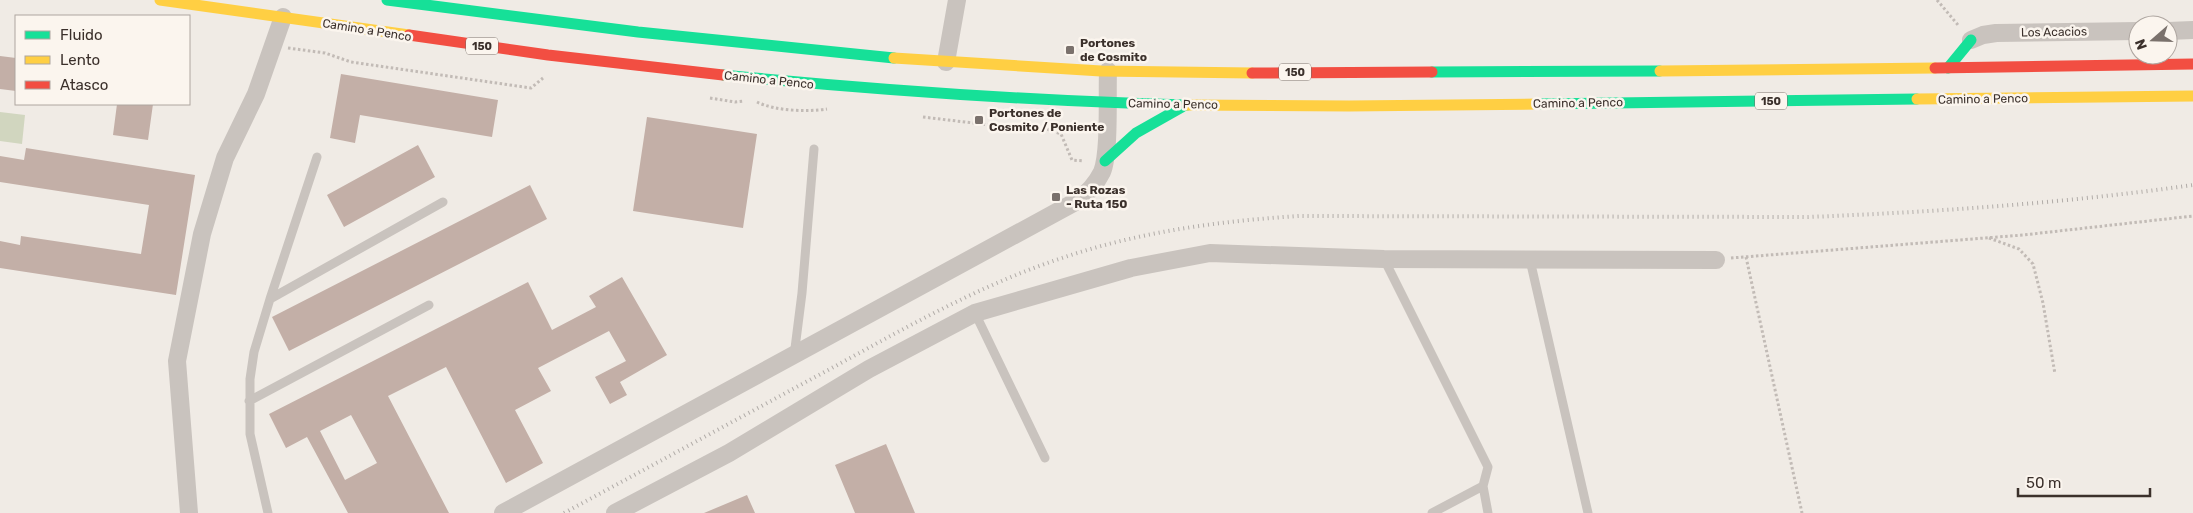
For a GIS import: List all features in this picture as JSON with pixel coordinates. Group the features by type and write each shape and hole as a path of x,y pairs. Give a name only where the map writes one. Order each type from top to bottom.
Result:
{"highway":[{"name":"Camino a Penco","path":"160,0 548,56 681,71 875,90 1107,103 1349,106 2193,96"},
{"name":"150","path":"388,0 547,22 749,46 946,62 1108,71 1462,72 2193,64"},
{"path":"534,7 547,22"},
{"path":"1948,68 1971,40"},
{"path":"1105,161 1136,132 1168,113 1186,105"}],"street":[{"path":"946,62 957,0"},
{"path":"189,513 177,361 202,234 226,158 256,94 284,17"},
{"path":"2178,30 2193,30"},
{"name":"Los Acacios","path":"1971,40 1982,35 1996,33 2128,31"},
{"path":"503,513 1066,208 1092,188 1098,180 1105,161 1108,71"},
{"path":"615,513 729,453 869,369 975,313 1131,268 1210,253 1384,259 1716,260"}],"lane":[{"path":"794,356 802,293 814,150"},
{"path":"268,513 250,434 250,379 254,352 270,298 317,157"},
{"path":"270,298 443,202"},
{"path":"1384,259 1488,467 1483,486 1488,513"},
{"path":"1530,260 1588,513"},
{"path":"249,401 429,306"},
{"path":"975,313 1045,458"},
{"path":"1432,513 1483,486"}],"path":[{"path":"1937,0 1971,40"},
{"path":"273,46 325,53 351,62 531,88 542,78 547,77"},
{"path":"706,98 735,102 754,101 764,106 810,112 832,108"},
{"path":"920,116 990,126 1047,129 1061,134 1072,160 1105,161"},
{"path":"1716,260 1989,238 2193,216"},
{"path":"1989,238 2018,249 2033,264 2043,303 2054,374"},
{"path":"1746,257 1802,513"}],"green space":[{"path":"0,112 25,115 22,144 0,141"}],"building":[{"path":"0,56 15,58 15,91 0,89"},
{"path":"341,74 498,100 492,137 360,115 355,143 330,138"},
{"path":"117,105 153,105 148,140 113,135"},
{"path":"647,117 757,134 743,228 633,211"},
{"path":"418,145 435,177 344,227 327,195"},
{"path":"26,148 195,175 176,295 0,268 0,241 20,245 21,236 141,254 149,205 0,182 0,156 24,160"},
{"path":"530,185 547,219 289,351 272,317"},
{"path":"622,277 667,355 620,382 627,395 610,404 595,377 626,361 609,331 538,368 551,391 515,410 543,463 506,483 446,367 388,396 449,513 348,513 307,437 286,448 269,414 528,282 552,330 596,307 589,296","holes":["351,415 377,463 345,480 320,431"]},
{"path":"886,444 915,513 855,513 835,465"},
{"path":"747,495 755,513 704,513"}],"railway":[{"path":"564,513 886,338 972,294 1062,258 1120,241 1149,235 1239,221 1299,216 1808,217 1856,215 2049,202 2193,185"}],"traffic: fast":[{"path":"387,0 638,32 894,58"},
{"path":"1948,68 1971,40"},
{"path":"1432,72 1660,71"},
{"path":"723,75 955,94 1070,101 1187,105"},
{"path":"1539,104 1917,99"},
{"path":"1105,161 1136,133 1182,107"}],"traffic: slow":[{"path":"160,0 409,35"},
{"path":"894,58 1101,71 1252,73"},
{"path":"1660,71 1935,68"},
{"path":"1917,99 2193,96"},
{"path":"1187,105 1539,104"}],"traffic: jam":[{"path":"409,35 548,55 723,75"},
{"path":"1935,68 2193,64"},
{"path":"1252,73 1432,72"}],"place":[{"name":"Portones de Cosmito","path":"1070,50"},
{"name":"Portones de Cosmito / Poniente","path":"979,120"},
{"name":"Las Rozas - Ruta 150","path":"1056,197"}]}
